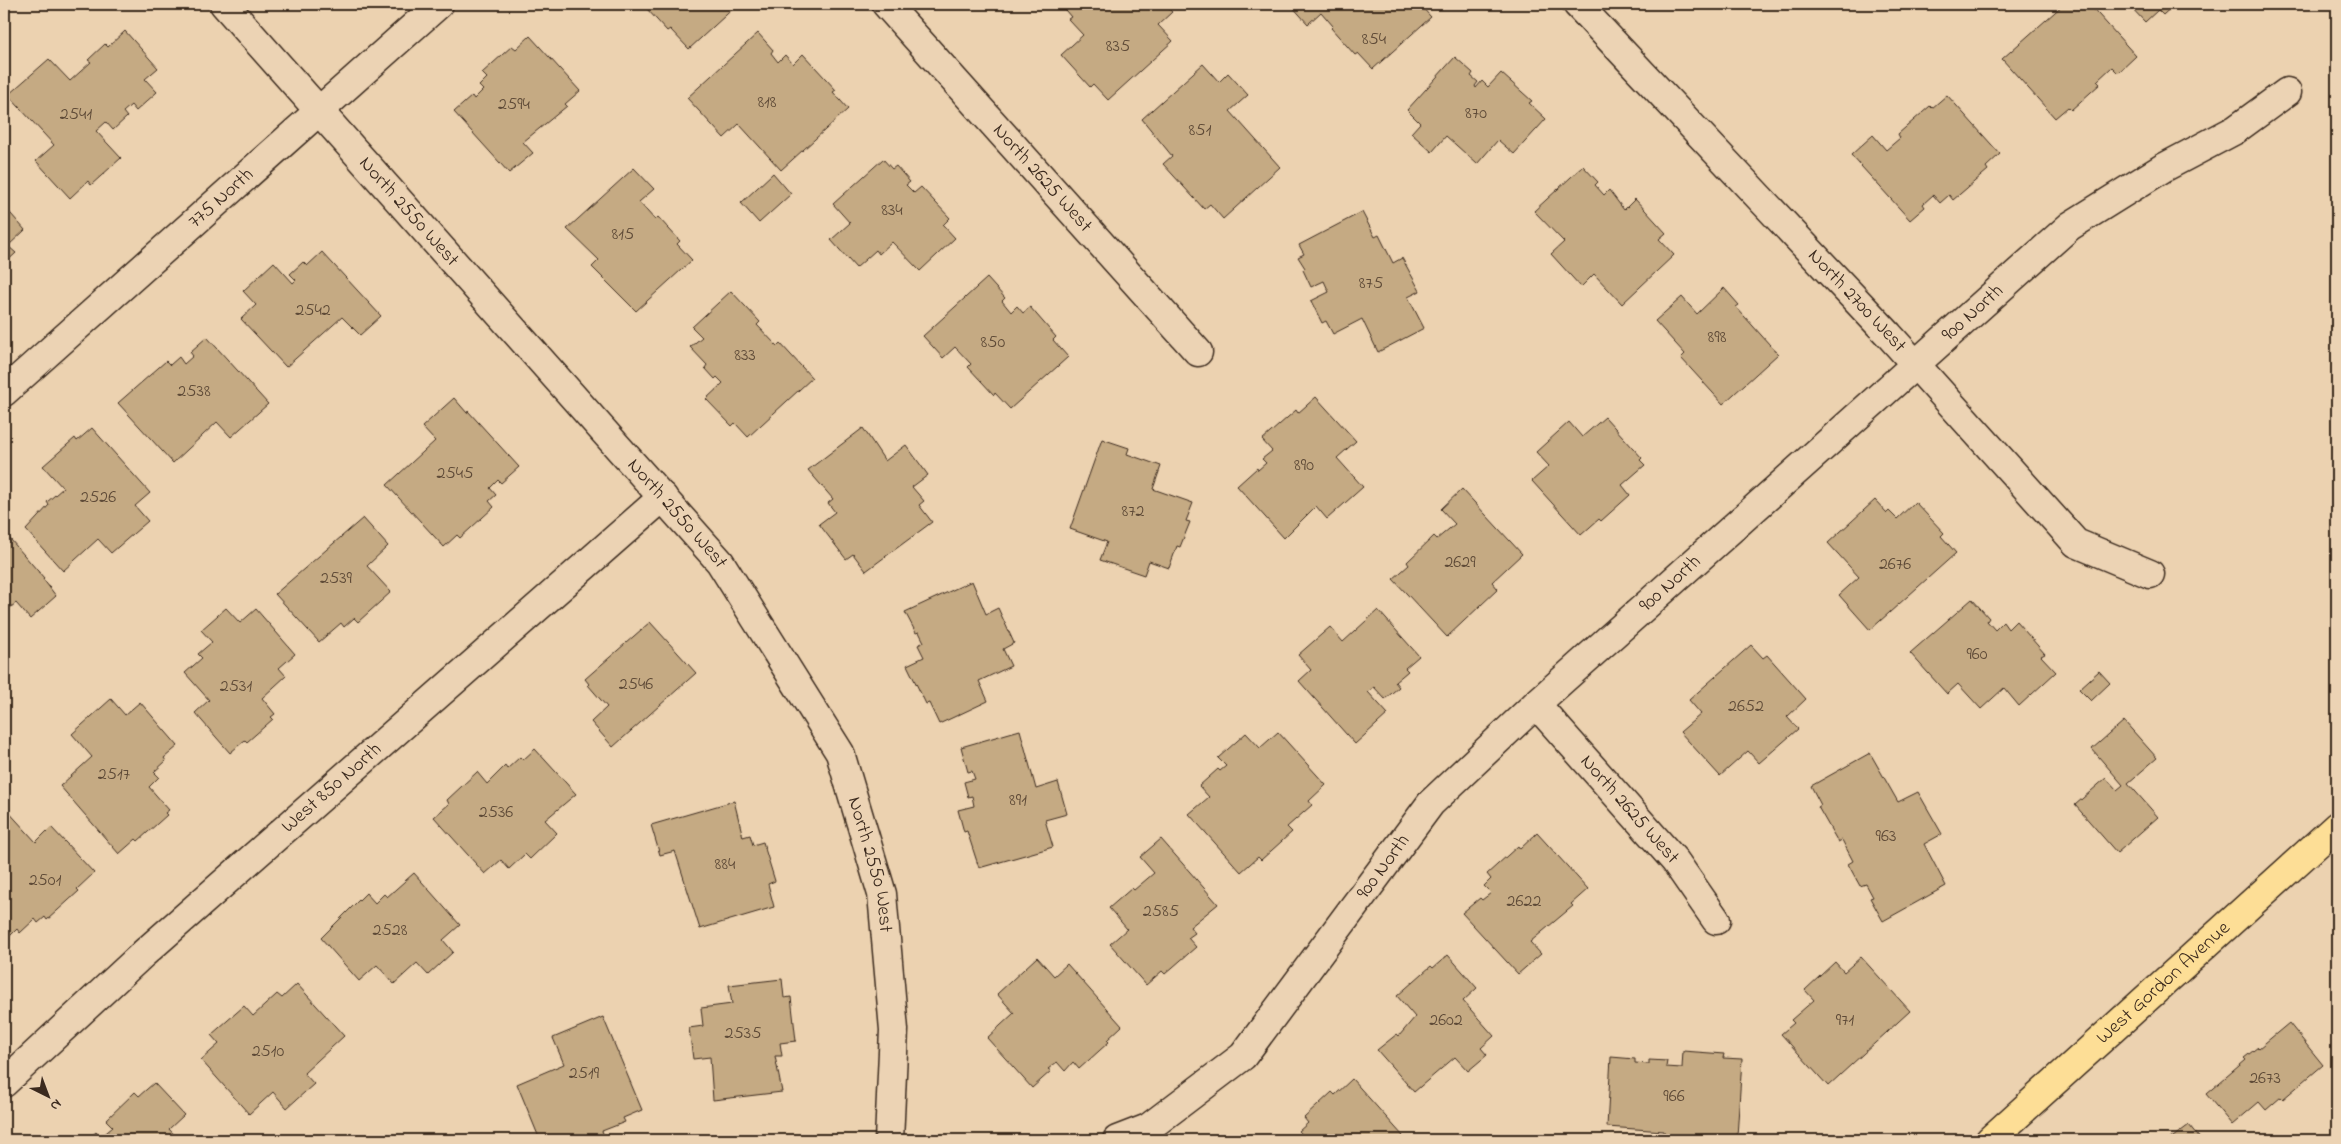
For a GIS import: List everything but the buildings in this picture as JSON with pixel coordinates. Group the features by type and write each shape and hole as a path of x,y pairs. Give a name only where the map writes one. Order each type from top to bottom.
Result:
{"main road":[{"name":"West Gordon Avenue","path":"1990,1140 2337,826"}],"street":[{"name":"North 2550 West","path":"224,4 720,562 840,754 882,894 894,1030 889,1140"},
{"name":"775 North","path":"4,392 439,4"},
{"name":"North 2625 West","path":"886,4 1198,352"},
{"name":"North 2700 West","path":"1577,4 1916,365 2076,543 2150,574"},
{"name":"900 North","path":"1117,1140 1148,1128 1243,1056 1431,803 1536,704 2070,226 2163,168 2234,130 2287,92"},
{"name":"West 850 North","path":"4,1083 143,954 663,497"},
{"name":"North 2625 West","path":"1536,704 1675,861 1716,920"}]}
